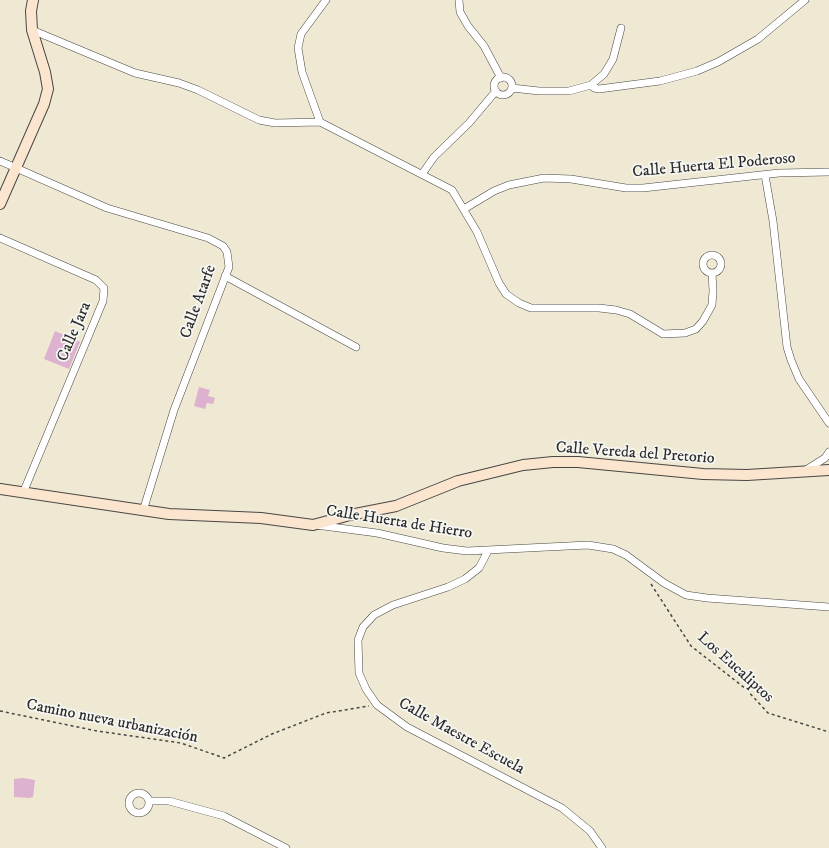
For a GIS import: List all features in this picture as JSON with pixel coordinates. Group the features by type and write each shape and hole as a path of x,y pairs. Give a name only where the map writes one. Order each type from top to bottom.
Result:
{"street":[{"path":"0,204 44,104 48,89 46,72 32,30 31,11 33,0"},
{"path":"320,122 302,72 298,48 301,34 326,0"},
{"path":"459,0 460,12 468,26 484,46 501,78"},
{"path":"591,85 594,88 599,89 678,77 718,62 758,38 805,0"},
{"path":"512,88 539,91 569,91 591,85 604,74 613,59 620,28"},
{"path":"32,30 135,73 179,83 198,90 259,120 275,123 320,122 452,190 477,232 499,283 506,294 519,303 531,308 599,308 616,310 630,314 663,334 685,333 699,325 712,305 712,273"},
{"path":"604,74 614,87"},
{"path":"422,174 434,157 469,123 496,91 495,85 501,78"},
{"path":"501,78 508,79 512,88"},
{"path":"496,91 505,95 512,88"},
{"name":"Calle Atarfe","path":"0,161 107,208 216,241 222,246 229,259 225,276 174,410 143,511"},
{"name":"Calle Huerta El Poderoso","path":"464,209 494,191 509,185 544,178 571,179 626,188 643,188 765,175 814,171 829,172"},
{"path":"765,175 773,221 787,347 799,379 829,423"},
{"name":"Calle Jara","path":"0,238 96,280 104,288 103,301 23,493"},
{"path":"225,276 356,347"},
{"path":"803,472 827,455 829,466"},
{"name":"Calle Vereda del Pretorio","path":"313,525 350,515 396,506 458,481 493,471 523,465 554,462 604,463 703,474 747,475 829,470"},
{"name":"Calle Huerta de Hierro","path":"0,489 143,511 169,514 261,518 376,533 443,548 488,551 588,545 613,549 626,555 664,583 686,595 707,598 829,607"},
{"path":"348,530 346,524 350,515"},
{"name":"Calle Maestre Escuela","path":"488,551 479,568 465,579 448,587 393,605 374,615 363,627 358,640 359,673 366,689 377,705 406,727 562,808 590,830 602,848"},
{"path":"149,801 169,801 224,816 286,848"}],"path":[{"name":"Los Eucaliptos","path":"648,579 691,646 746,689 768,713 829,732"},
{"name":"Camino nueva urbanización","path":"0,711 96,731 181,743 224,758 272,734 326,713 377,705"}],"building":[{"path":"55,331 80,342 69,369 44,359"},
{"path":"199,387 210,390 208,396 215,398 213,404 207,403 205,409 194,406"},
{"path":"23,778 35,780 33,797 14,797 14,779"}]}
